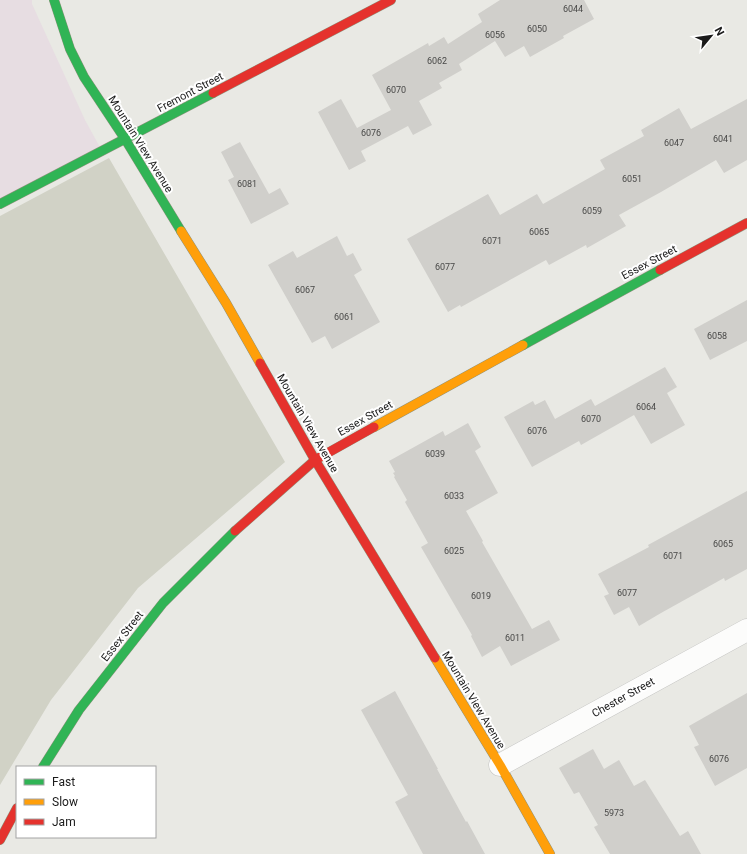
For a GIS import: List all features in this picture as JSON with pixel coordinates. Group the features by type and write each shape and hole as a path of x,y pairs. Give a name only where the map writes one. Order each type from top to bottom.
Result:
{"street":[{"name":"Mountain View Avenue","path":"54,0 70,49 84,77 125,139 226,303 315,460 500,765 550,854"},
{"name":"Fremont Street","path":"0,204 392,0"},
{"name":"Essex Street","path":"44,766 80,710 163,603 237,529 315,460 456,381 747,223"},
{"name":"Chester Street","path":"500,765 747,630"},
{"path":"0,840 16,810"}],"shaded area":[{"path":"0,0 32,0 32,4 85,120 102,151 0,206"},
{"path":"109,158 285,462 138,588 51,700 0,785 0,216"}],"building":[{"path":"500,0 584,0 594,19 563,36 564,38 530,57 524,46 505,57 495,41 459,64 462,70 439,83 442,88 419,101 432,125 413,135 408,126 361,151 366,161 349,170 318,112 341,99 357,128 391,110 372,75 428,43 429,46 444,37 448,44 482,22 478,14"},
{"path":"747,99 747,160 724,173 716,160 619,215 626,226 587,248 586,245 549,265 546,260 461,307 460,305 448,312 407,239 488,194 500,215 537,194 543,204 605,169 600,160 644,136 641,130 679,108 691,129"},
{"path":"240,142 269,194 280,188 289,204 251,224 228,180 234,177 221,152"},
{"path":"337,236 347,256 353,253 362,270 354,275 380,322 332,349 325,336 312,343 268,265 293,251 297,258"},
{"path":"747,300 747,341 710,360 694,329"},
{"path":"665,367 677,387 667,393 685,425 651,444 634,415 581,445 579,441 532,467 504,417 533,401 535,405 545,400 555,419 591,399 595,406"},
{"path":"468,423 481,447 475,451 498,493 466,511 532,629 549,620 560,640 511,666 500,646 482,657 471,636 472,635 421,547 428,543 405,502 407,500 394,477 395,476 393,473 395,472 389,461 443,431 445,436"},
{"path":"747,491 747,569 725,581 724,578 639,626 629,607 614,615 604,596 609,594 598,574 649,547 648,545"},
{"path":"395,691 485,854 423,854 395,802 408,795 361,710"},
{"path":"747,693 747,768 715,786 694,747 699,745 689,726"},
{"path":"593,749 604,769 619,760 634,786 645,780 680,836 688,831 701,854 610,854 594,827 598,825 579,792 574,794 559,768"}],"traffic: fast":[{"path":"54,0 70,49 84,77 125,139 181,231"},
{"path":"0,204 213,93"},
{"path":"523,345 660,270"},
{"path":"44,766 79,710 163,603 235,531"}],"traffic: slow":[{"path":"181,231 226,303 260,363"},
{"path":"374,427 523,345"},
{"path":"435,658 500,765 550,854"}],"traffic: jam":[{"path":"213,93 391,0"},
{"path":"660,270 747,223"},
{"path":"260,363 315,460 435,658"},
{"path":"235,531 315,460 374,427"},
{"path":"0,840 16,810"}]}
